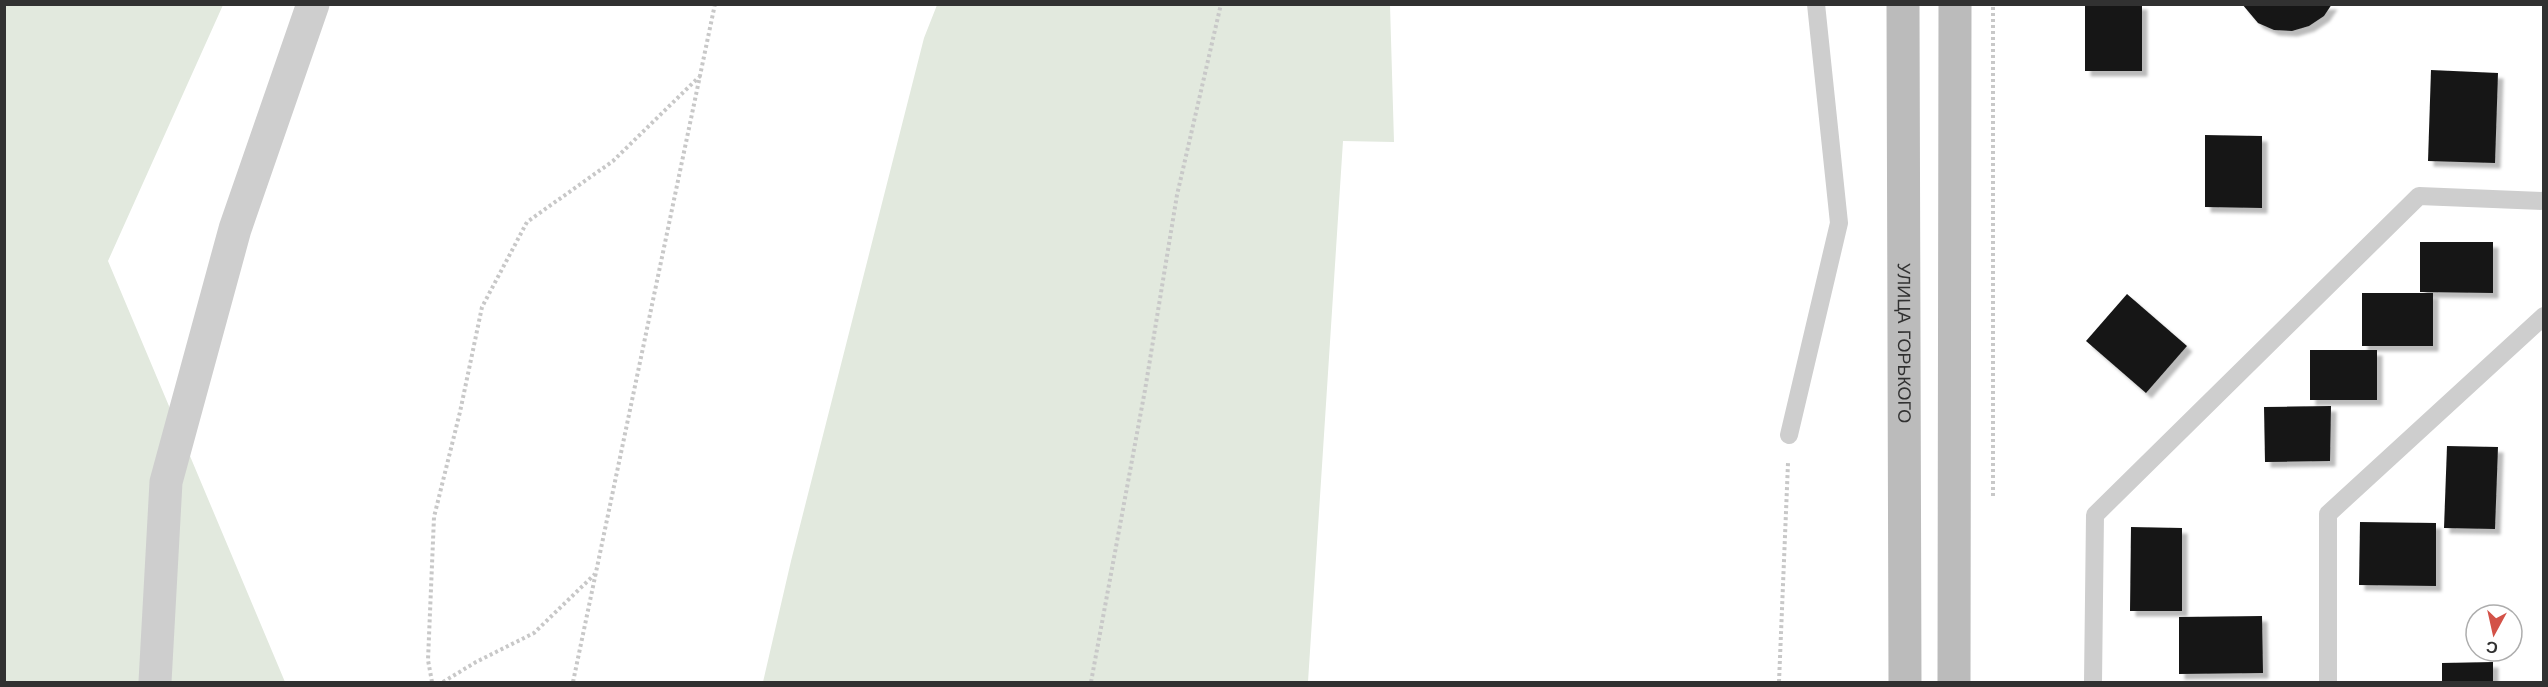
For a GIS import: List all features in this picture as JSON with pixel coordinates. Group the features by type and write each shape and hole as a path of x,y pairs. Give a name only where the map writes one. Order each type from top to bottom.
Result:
{"main road":[{"name":"УЛИЦА ГОРЬКОГО","path":"1903,4 1905,682"},
{"path":"1954,682 1955,4"}],"street":[{"path":"155,682 166,482 236,229 313,4"}],"lane":[{"path":"1789,435 1839,223 1816,4"},
{"path":"2093,682 2095,515 2419,196 2544,201"},
{"path":"2328,682 2328,514 2544,316"}],"path":[{"path":"573,682 715,4"},
{"path":"1091,682 1145,390 1177,195 1221,4"},
{"path":"1993,4 1993,496"},
{"path":"432,682 428,660 434,517 460,412 482,307 527,222 613,161 700,76"},
{"path":"1779,682 1789,435"},
{"path":"443,682 476,662 534,633 596,573"}],"shaded area":[{"path":"4,5 223,5 108,261 285,682 5,682"},
{"path":"937,5 1390,5 1394,142 1343,141 1308,682 763,682 791,561 924,38"}],"building":[{"path":"2085,4 2142,4 2142,71 2085,71"},
{"path":"2242,4 2332,4 2324,16 2309,26 2292,31 2274,30 2258,23"},
{"path":"2431,70 2498,73 2495,163 2428,161"},
{"path":"2205,135 2262,136 2262,208 2205,207"},
{"path":"2420,242 2493,242 2493,293 2420,292"},
{"path":"2362,293 2433,293 2433,346 2362,346"},
{"path":"2127,294 2187,346 2146,393 2086,341"},
{"path":"2310,350 2377,350 2377,400 2310,400"},
{"path":"2331,406 2330,461 2265,462 2264,407"},
{"path":"2447,446 2498,447 2495,529 2444,528"},
{"path":"2360,522 2436,523 2436,586 2359,585"},
{"path":"2131,527 2182,528 2182,611 2130,611"},
{"path":"2262,616 2263,673 2179,674 2179,617"},
{"path":"2442,663 2493,663 2493,682 2442,682"}]}
